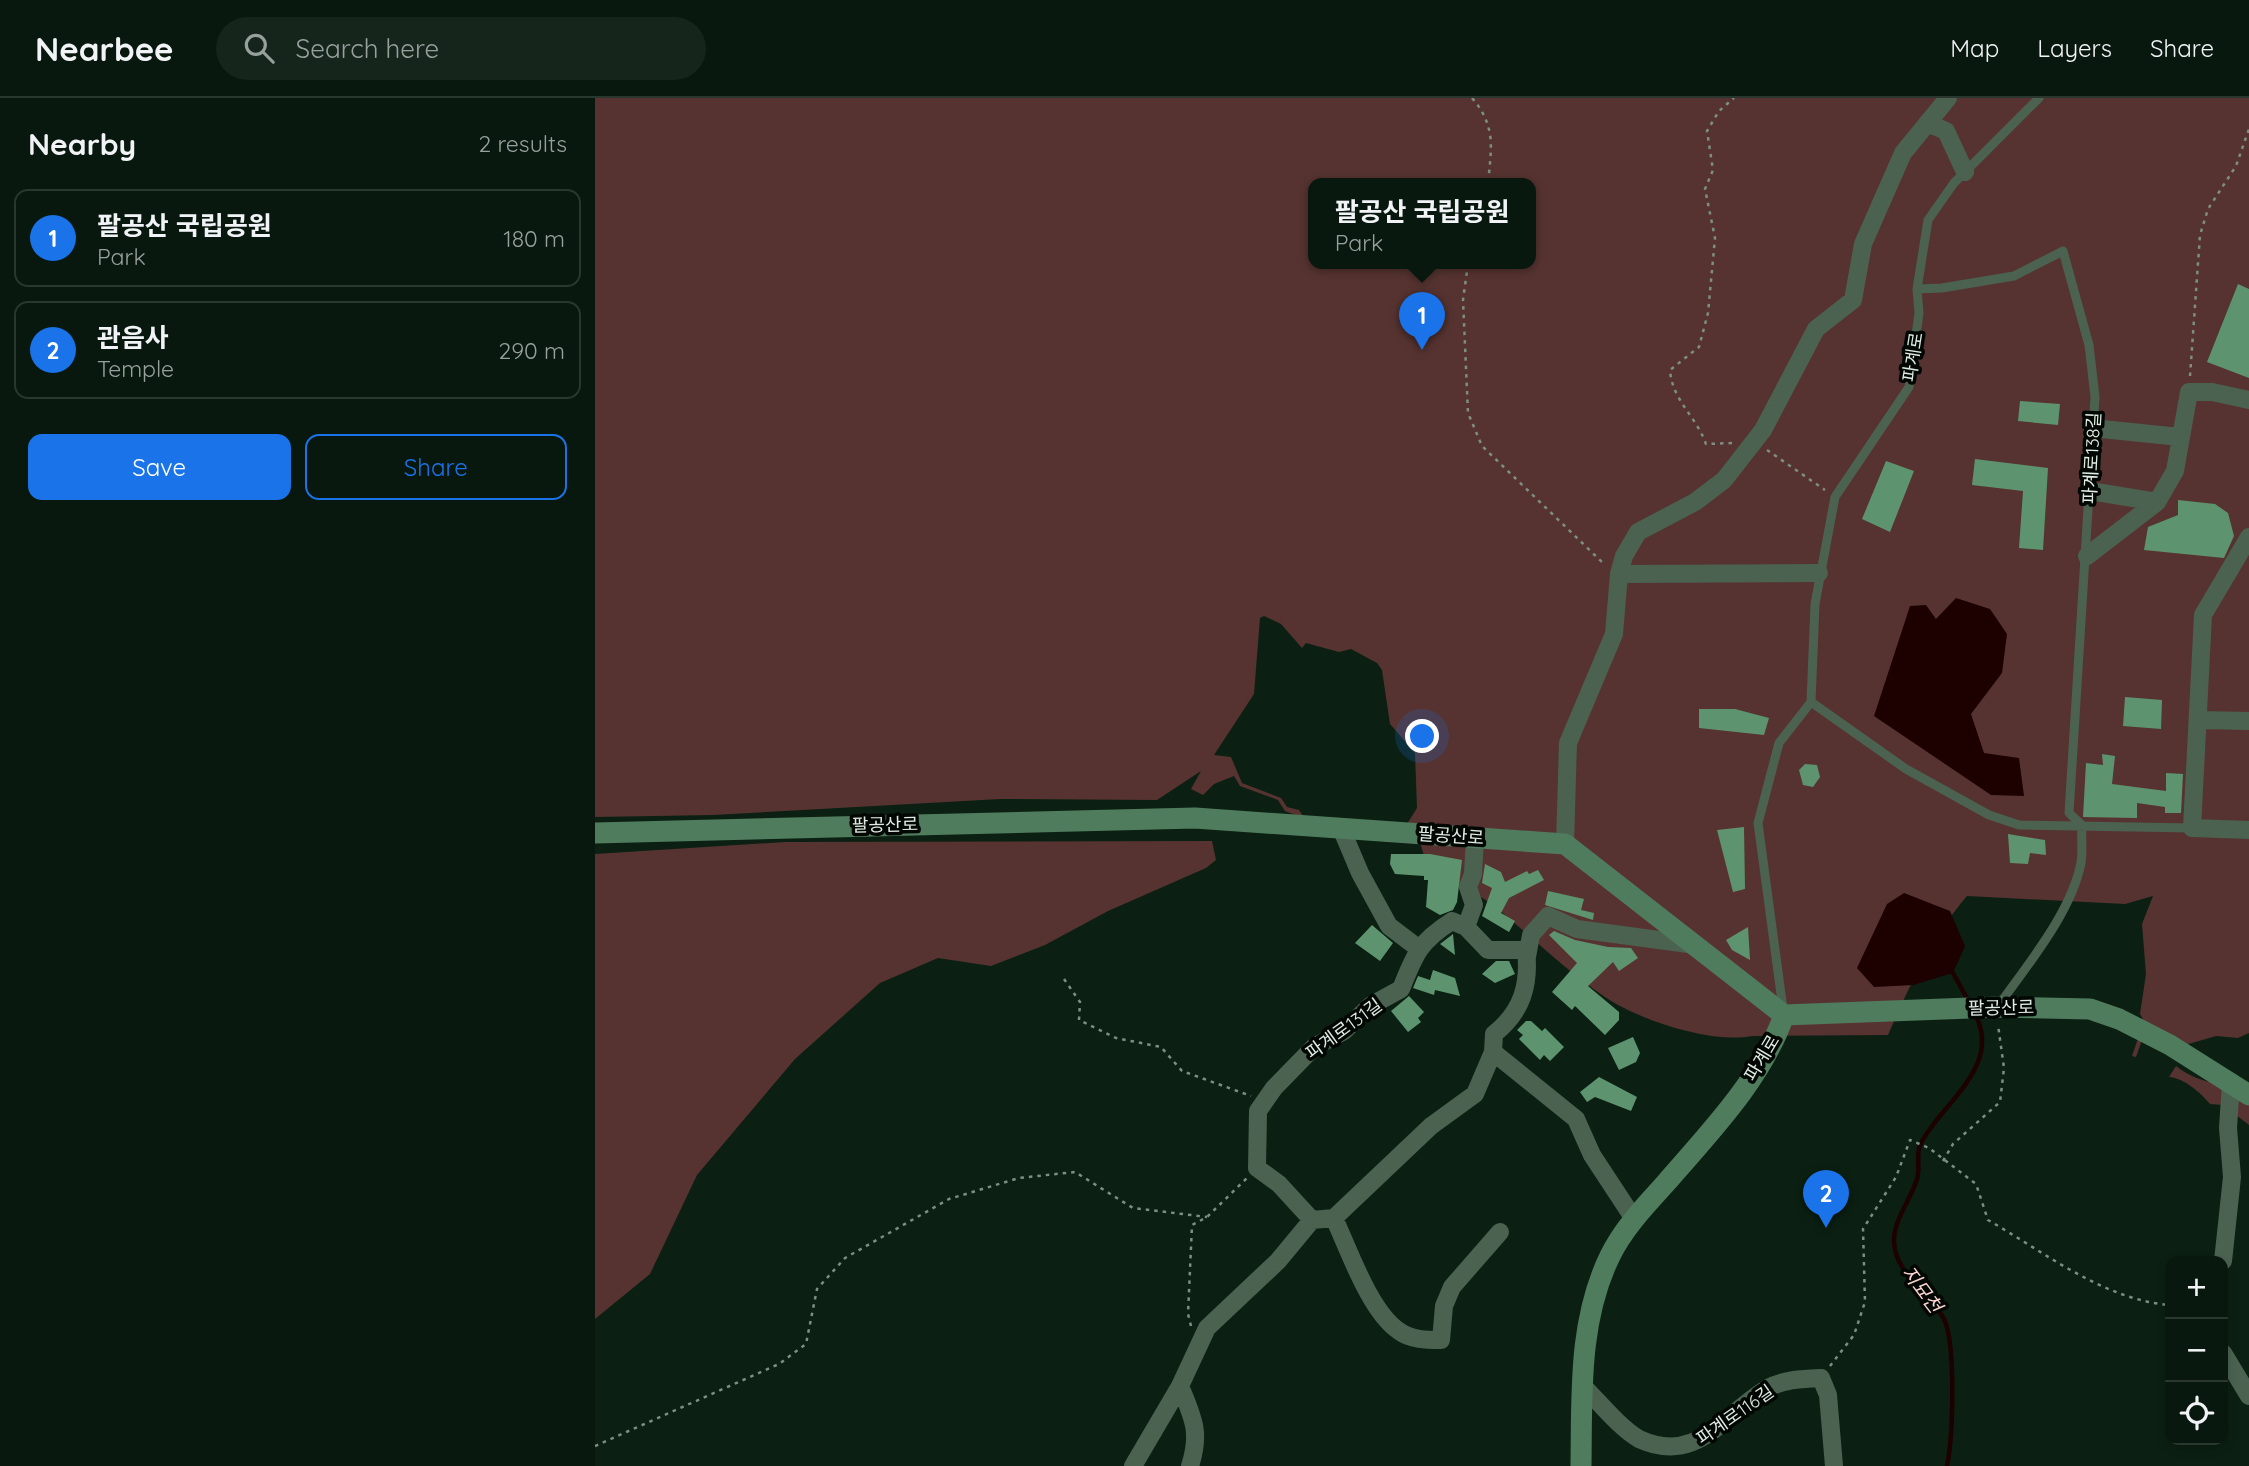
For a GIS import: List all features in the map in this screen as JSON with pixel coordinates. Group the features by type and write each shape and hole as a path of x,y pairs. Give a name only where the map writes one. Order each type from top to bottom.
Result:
{"street":[{"path":"1784,1015 1565,844 1569,743 1614,634 1619,573 1624,556 1638,532 1695,502 1724,480 1755,441 1815,329 1853,300 1863,243 1903,153 1948,98"},
{"path":"1927,123 1946,131 1965,172"},
{"path":"2087,556 2157,502 2175,471 2189,393 2212,391 2249,400"},
{"path":"2092,428 2179,437"},
{"path":"2090,491 2157,502"},
{"path":"2249,537 2203,615 2192,828 2249,830"},
{"path":"1619,573 1819,573"},
{"path":"2199,720 2249,722"},
{"name":"팔공산로","path":"595,833 1195,818 1565,844"},
{"path":"1341,828 1360,873 1389,926 1417,948"},
{"path":"1133,1466 1179,1386 1207,1328 1278,1261 1312,1220 1334,1218 1431,1126 1475,1094 1493,1052 1494,1034 1512,1020 1529,975 1526,950 1488,950 1466,927 1474,905 1468,887 1473,874 1475,838"},
{"path":"1527,957 1531,935 1548,916 1577,929 1696,945"},
{"name":"파계로131길","path":"1265,1100 1314,1047 1344,1031 1370,1006 1401,989 1417,948 1428,936 1452,921 1466,927"},
{"name":"팔공산로","path":"1784,1015 1997,1007 2090,1009 2119,1019 2170,1045 2249,1096"},
{"name":"파계로","path":"1581,1466 1586,1323 1610,1256 1634,1219 1745,1086 1773,1047 1784,1015"},
{"path":"1493,1052 1576,1119 1592,1155 1634,1219"},
{"path":"2224,1256 2232,1177 2228,1128 2231,1082"},
{"path":"1265,1100 1258,1111 1257,1168 1279,1184 1312,1220"},
{"path":"1334,1218 1362,1279 1381,1312 1399,1331 1421,1340 1441,1340 1444,1306 1452,1287 1500,1232"},
{"path":"2228,1361 2249,1396"},
{"path":"1821,1378 1828,1395 1834,1466"},
{"name":"파계로116길","path":"1583,1387 1637,1438 1666,1451 1698,1444 1767,1389 1794,1379 1821,1378"},
{"path":"1179,1386 1193,1418 1198,1441 1190,1466"}],"lane":[{"name":"파계로","path":"1784,1015 1758,823 1779,743 1811,702 1819,573 1835,496 1909,387 1919,313 1917,289 1929,220 1965,172 2039,98"},
{"name":"파계로138길","path":"1917,289 1942,288 2014,276 2063,251 2089,345 2095,397 2069,813 2082,825"},
{"path":"1811,702 1906,769 1989,815 2019,825 2192,828"},
{"path":"1997,1007 2044,940 2074,886 2081,862 2082,825"}],"path":[{"path":"1472,98 1481,109 1492,133 1488,178"},
{"path":"1734,98 1719,111 1707,131 1713,170 1705,189 1715,238 1708,313 1699,347 1670,370 1671,387 1701,428 1706,444 1731,443 1742,436 1755,441 1835,496"},
{"path":"2189,393 2200,235 2208,209 2236,166 2249,129"},
{"path":"1467,269 1463,300 1468,413 1482,446 1500,466 1584,542 1599,562 1619,573"},
{"path":"1064,979 1080,1002 1079,1020 1116,1038 1161,1047 1182,1071 1265,1100"},
{"path":"1943,1161 1953,1144 2000,1102 2004,1068 1997,1007"},
{"path":"1821,1378 1854,1335 1865,1302 1863,1229 1896,1177 1910,1140 1929,1148 1976,1184 1988,1220 2103,1286 2140,1303 2165,1305"},
{"path":"1197,1349 1188,1314 1192,1225 1207,1217 1257,1168"},
{"path":"595,1446 779,1364 806,1344 817,1289 845,1258 949,1199 1019,1178 1075,1172 1133,1208 1207,1217"}],"shaded area":[{"path":"595,98 2249,98 2249,1033 2238,1038 2216,1036 2185,1045 2142,1040 2136,1057 2132,1056 2144,1021 2140,1014 2146,974 2142,924 2153,896 2125,904 1967,896 1932,945 1888,1035 1717,1037 1676,1028 1637,1014 1590,987 1493,905 1475,893 1428,871 1419,838 1407,824 1417,808 1415,753 1390,724 1382,670 1377,663 1351,649 1339,652 1306,643 1302,648 1281,624 1264,616 1260,618 1254,694 1214,755 1231,757 1242,783 1281,798 1287,807 1299,810 1303,816 1285,811 1278,800 1240,786 1234,776 1214,784 1203,795 1191,789 1201,771 1157,800 1000,799 713,815 595,817"},
{"path":"1956,598 1990,609 2007,634 2002,673 1971,714 1984,753 2019,758 2024,796 1991,795 1874,716 1910,606 1926,605 1936,619"},
{"path":"1212,841 1216,860 1206,868 1108,911 1045,945 991,966 938,958 880,983 795,1059 697,1175 650,1274 595,1319 595,854 785,842"},
{"path":"1904,893 1950,911 1965,946 1953,973 1913,985 1874,987 1857,968 1887,904"},
{"path":"2176,1066 2201,1080 2249,1087 2249,1125 2223,1105 2210,1104 2186,1083 2169,1077"}],"building":[{"path":"2238,284 2249,289 2249,378 2207,362"},
{"path":"2020,401 2060,404 2058,425 2018,421"},
{"path":"1975,459 2048,468 2043,550 2019,548 2023,491 1972,485"},
{"path":"1886,461 1914,471 1890,532 1862,519"},
{"path":"2178,500 2215,504 2228,513 2234,536 2224,558 2144,550 2148,527 2178,515"},
{"path":"2125,697 2162,700 2161,729 2123,726"},
{"path":"1699,709 1735,709 1769,718 1764,735 1699,728"},
{"path":"2102,754 2115,756 2112,784 2166,791 2166,773 2183,774 2181,813 2165,813 2165,807 2137,803 2137,818 2083,817 2086,763 2103,765"},
{"path":"1805,764 1817,765 1820,777 1813,787 1803,785 1799,770"},
{"path":"1744,827 1745,889 1733,892 1717,830"},
{"path":"2008,834 2045,840 2046,855 2030,853 2028,864 2010,863"},
{"path":"1391,854 1430,854 1462,860 1457,902 1453,910 1440,915 1426,907 1428,880 1424,880 1424,876 1395,874 1390,864"},
{"path":"1485,864 1501,872 1505,882 1527,871 1529,874 1538,870 1544,880 1509,898 1501,913 1515,921 1509,932 1482,916 1492,888 1482,883"},
{"path":"1548,891 1584,899 1581,910 1594,913 1593,920 1545,905"},
{"path":"1372,925 1393,943 1380,961 1355,943"},
{"path":"1748,927 1750,960 1732,950 1726,940"},
{"path":"1554,931 1575,940 1608,947 1631,948 1638,958 1619,971 1613,962 1588,986 1619,1012 1619,1020 1605,1035 1575,1006 1572,1010 1552,992 1577,963 1549,935"},
{"path":"1453,934 1455,955 1440,944"},
{"path":"1496,961 1509,961 1515,974 1495,983 1482,974"},
{"path":"1433,970 1455,978 1460,996 1435,990 1434,995 1413,988 1418,976 1430,980"},
{"path":"1409,996 1424,1012 1418,1018 1421,1022 1408,1032 1391,1011"},
{"path":"1526,1021 1531,1021 1542,1031 1545,1028 1564,1047 1550,1061 1544,1055 1540,1060 1519,1039 1523,1035 1517,1030"},
{"path":"1633,1037 1640,1053 1636,1062 1619,1070 1608,1048"},
{"path":"1599,1077 1637,1097 1631,1111 1595,1097 1587,1102 1580,1092"}],"waterway":[{"name":"지묘천","path":"1953,973 1968,1000"},
{"name":"지묘천","path":"1947,1466 1952,1391 1948,1331 1938,1309 1899,1262 1894,1239 1897,1224 1917,1179 1921,1143 1976,1067 1982,1033 1975,1014"}],"place":[{"name":"팔공산 국립공원","path":"1422,350"},
{"name":"관음사","path":"1826,1228"}]}
